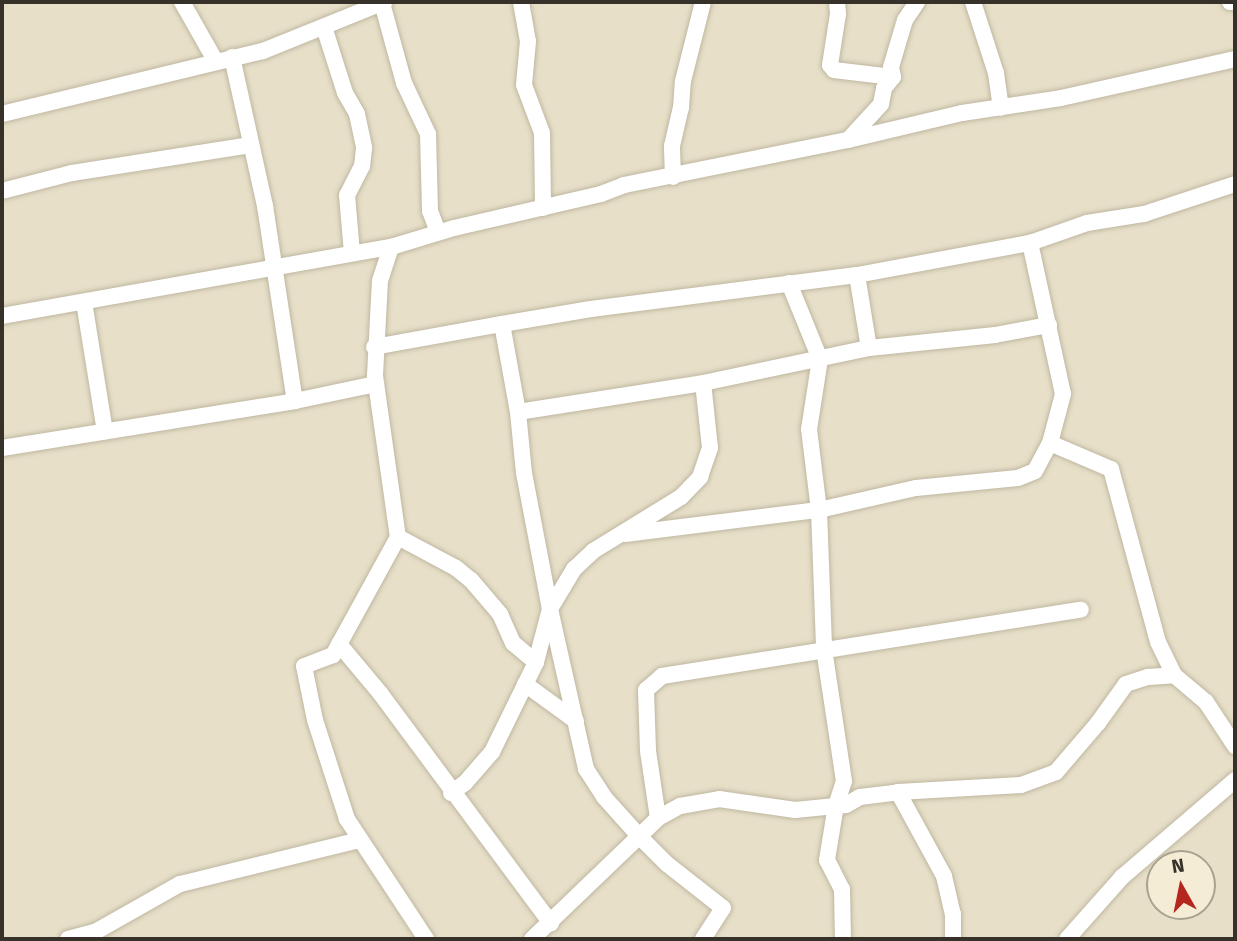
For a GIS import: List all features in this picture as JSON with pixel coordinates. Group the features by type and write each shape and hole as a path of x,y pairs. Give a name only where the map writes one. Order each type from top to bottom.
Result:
{"street":[{"path":"182,2 215,60"},
{"path":"2,114 215,60 263,51 383,2 404,83 428,134 430,211 438,232"},
{"path":"521,2 528,41 524,85 542,133 543,208"},
{"path":"673,177 672,146 681,108 682,81 703,2"},
{"path":"837,2 838,14 830,65 834,70 893,77"},
{"path":"893,77 891,67 905,20 917,2"},
{"path":"973,2 996,73 1001,108"},
{"path":"1230,2 1235,2"},
{"path":"324,27 345,93 357,114 365,148 362,166 347,195 352,253"},
{"path":"232,57 265,206 295,401"},
{"path":"2,316 391,247 438,232 601,194 624,185 848,140 962,113 1001,108 1235,60"},
{"path":"848,140 881,104 884,88 893,77"},
{"path":"2,191 72,173 251,145"},
{"path":"374,347 502,324 857,275 1030,243 1087,222 1144,214 1235,184"},
{"path":"616,536 819,510 916,488 1018,478 1035,471 1050,443 1063,394 1030,243"},
{"path":"391,247 380,280 374,347 376,384 398,537 333,655 304,666 328,767 347,819 426,939"},
{"path":"857,275 869,348"},
{"path":"789,283 820,359 809,429 819,510 824,649 844,781 836,805 827,860 842,889 844,939"},
{"path":"84,302 105,431"},
{"path":"502,324 518,412 524,473 550,610 586,769 604,797 639,836 667,864 723,908 703,939"},
{"path":"518,412 703,383 869,348 995,335 1049,326"},
{"path":"451,793 465,783 492,752 536,662 550,610 574,569 593,551 681,497 700,477 710,448 703,383"},
{"path":"2,448 295,401 376,384"},
{"path":"1050,443 1111,469 1157,642 1174,674 1206,702 1235,746"},
{"path":"398,537 456,568 471,580 500,614 513,643 536,662"},
{"path":"659,818 648,751 646,690 662,676 824,649 936,635 1081,610"},
{"path":"340,644 380,693 451,793 551,923"},
{"path":"532,939 659,818 680,806 719,799 795,810 846,805 860,797 898,792 1021,785 1044,779 1056,772 1077,744 1098,723 1126,684 1174,674"},
{"path":"525,684 576,721"},
{"path":"1067,939 1122,877 1235,780"},
{"path":"898,792 944,876 953,914 953,939"},
{"path":"68,939 96,935 180,884 359,840"}]}
